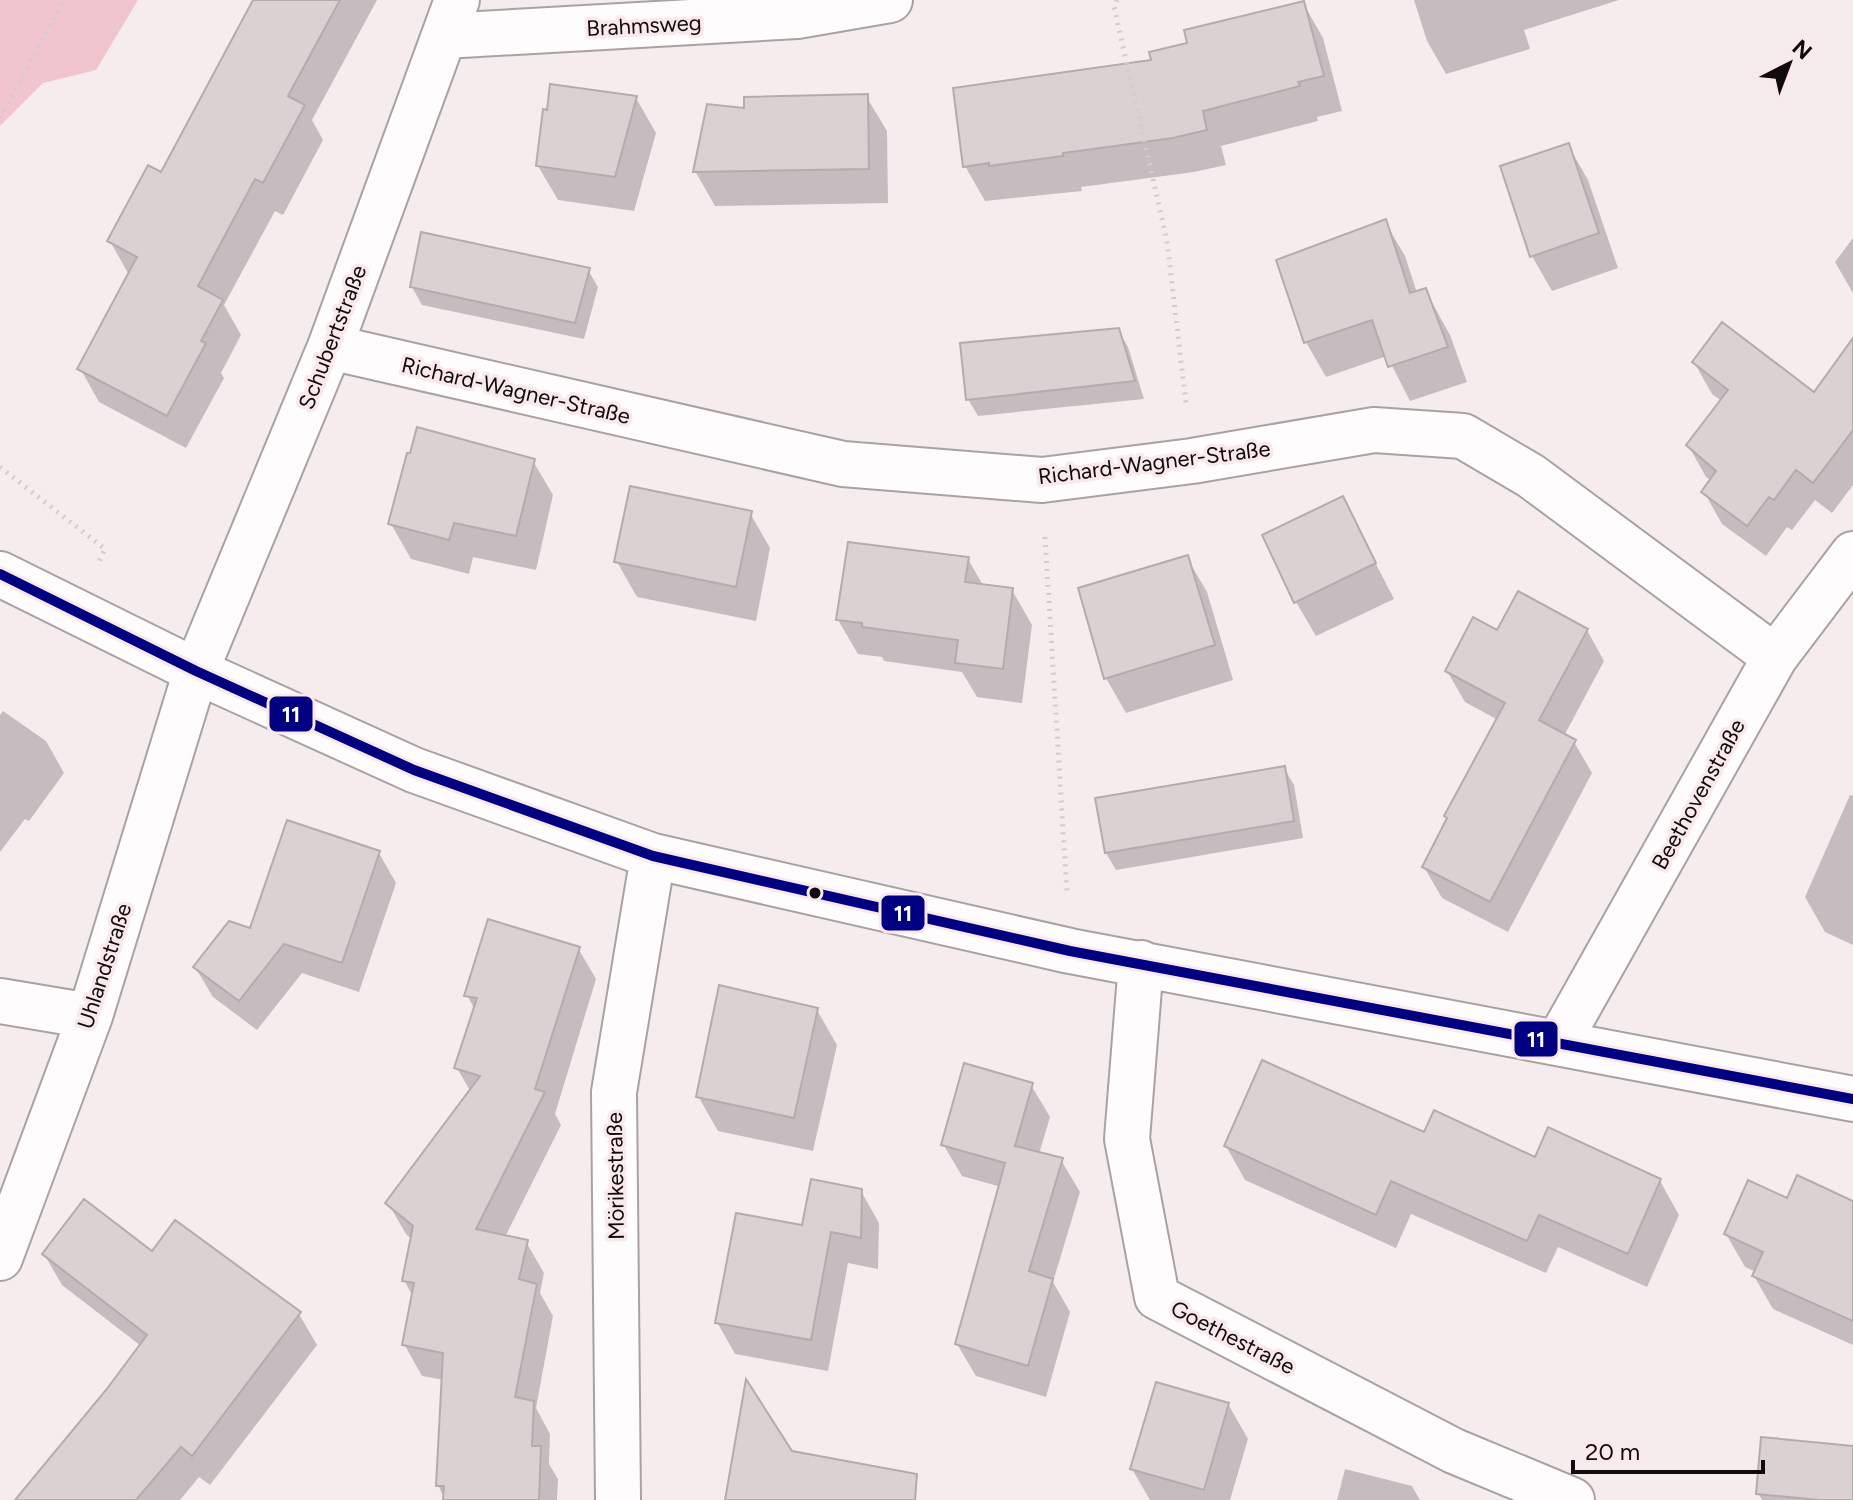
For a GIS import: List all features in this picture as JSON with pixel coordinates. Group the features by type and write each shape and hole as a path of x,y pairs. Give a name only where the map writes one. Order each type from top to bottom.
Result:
{"street":[{"name":"Brahmsweg","path":"451,18 797,16 890,0"},
{"name":"Schubertstraße","path":"196,671 330,347 451,18"},
{"name":"Richard-Wagner-Straße","path":"330,347 843,464 1042,480 1192,461 1374,430 1463,436 1531,476 1775,657"},
{"name":"Beethovenstraße","path":"1558,1043 1775,657 1853,554"},
{"path":"0,574 196,671 414,770 653,856 1070,951 1853,1099"},
{"name":"Uhlandstraße","path":"0,1258 90,1016 196,671"},
{"name":"Mörikestraße","path":"618,1500 614,1092 653,856"},
{"name":"Goethestraße","path":"1141,963 1127,1139 1157,1297 1454,1451 1572,1500"},
{"path":"0,1001 90,1016"}],"path":[{"path":"0,118 64,0"},
{"path":"1117,0 1114,7 1167,241 1192,461"},
{"path":"0,467 105,549 74,611"},
{"path":"1042,480 1070,951"}],"shaded area":[{"path":"0,0 138,0 96,70 43,83 0,126"}],"building":[{"path":"253,0 340,0 288,96 305,105 263,183 255,179 198,286 223,300 201,341 206,343 167,416 77,369 137,257 107,241 148,165 161,172"},
{"path":"1304,1 1324,76 1298,82 1300,86 1203,111 1207,130 1173,138 1063,153 1063,156 963,167 953,88 1151,60 1149,52 1187,43 1184,30"},
{"path":"550,84 637,96 615,177 536,166 543,109 547,110"},
{"path":"868,94 869,169 693,172 707,104 744,108 744,97"},
{"path":"1569,143 1599,233 1530,257 1500,166"},
{"path":"1386,219 1410,293 1426,288 1448,347 1388,367 1372,320 1304,343 1276,260"},
{"path":"421,232 590,268 575,323 410,287"},
{"path":"1722,322 1814,392 1853,338 1853,430 1813,483 1796,470 1774,500 1769,497 1747,526 1701,492 1716,471 1686,445 1728,390 1692,362"},
{"path":"1119,328 1135,381 966,400 960,343"},
{"path":"417,427 535,459 516,536 454,523 449,540 388,524"},
{"path":"630,486 752,511 736,587 614,562"},
{"path":"1343,496 1376,563 1294,603 1262,535"},
{"path":"848,542 969,557 965,582 1013,588 1003,669 955,663 958,640 862,627 862,623 836,620"},
{"path":"1188,555 1215,645 1104,679 1078,588"},
{"path":"1518,591 1588,629 1539,720 1576,740 1490,902 1422,867 1447,818 1444,816 1505,703 1445,671 1473,617 1497,630"},
{"path":"1285,766 1294,821 1105,853 1095,798"},
{"path":"287,820 380,851 342,963 284,944 239,1001 193,967 229,921 250,928"},
{"path":"488,919 580,947 535,1089 545,1092 476,1229 528,1240 519,1279 537,1284 515,1397 534,1401 532,1446 541,1446 539,1500 443,1500 444,1486 436,1486 443,1353 402,1345 414,1283 402,1281 413,1226 385,1203 480,1076 454,1068 477,998 464,996"},
{"path":"719,985 818,1008 794,1118 696,1097"},
{"path":"1262,1060 1424,1132 1434,1110 1535,1157 1548,1127 1661,1179 1628,1254 1539,1215 1527,1241 1391,1181 1376,1215 1224,1146"},
{"path":"964,1063 1033,1083 1015,1146 1063,1158 1029,1271 1053,1279 1028,1366 955,1344 1005,1163 941,1145"},
{"path":"1797,1175 1853,1201 1853,1321 1752,1276 1763,1252 1724,1234 1748,1180 1787,1198"},
{"path":"811,1179 862,1189 861,1238 831,1232 811,1340 715,1323 736,1213 802,1225"},
{"path":"84,1199 152,1251 175,1220 301,1312 192,1456 181,1447 136,1500 15,1500 147,1335 42,1254"},
{"path":"746,1379 792,1451 917,1474 915,1500 725,1500"},
{"path":"1156,1382 1229,1403 1204,1490 1130,1469"},
{"path":"1761,1437 1853,1446 1853,1500 1756,1494"}],"transit line":[{"name":"11","path":"0,574 196,671 414,770 653,856 1070,951 1853,1099"}]}
